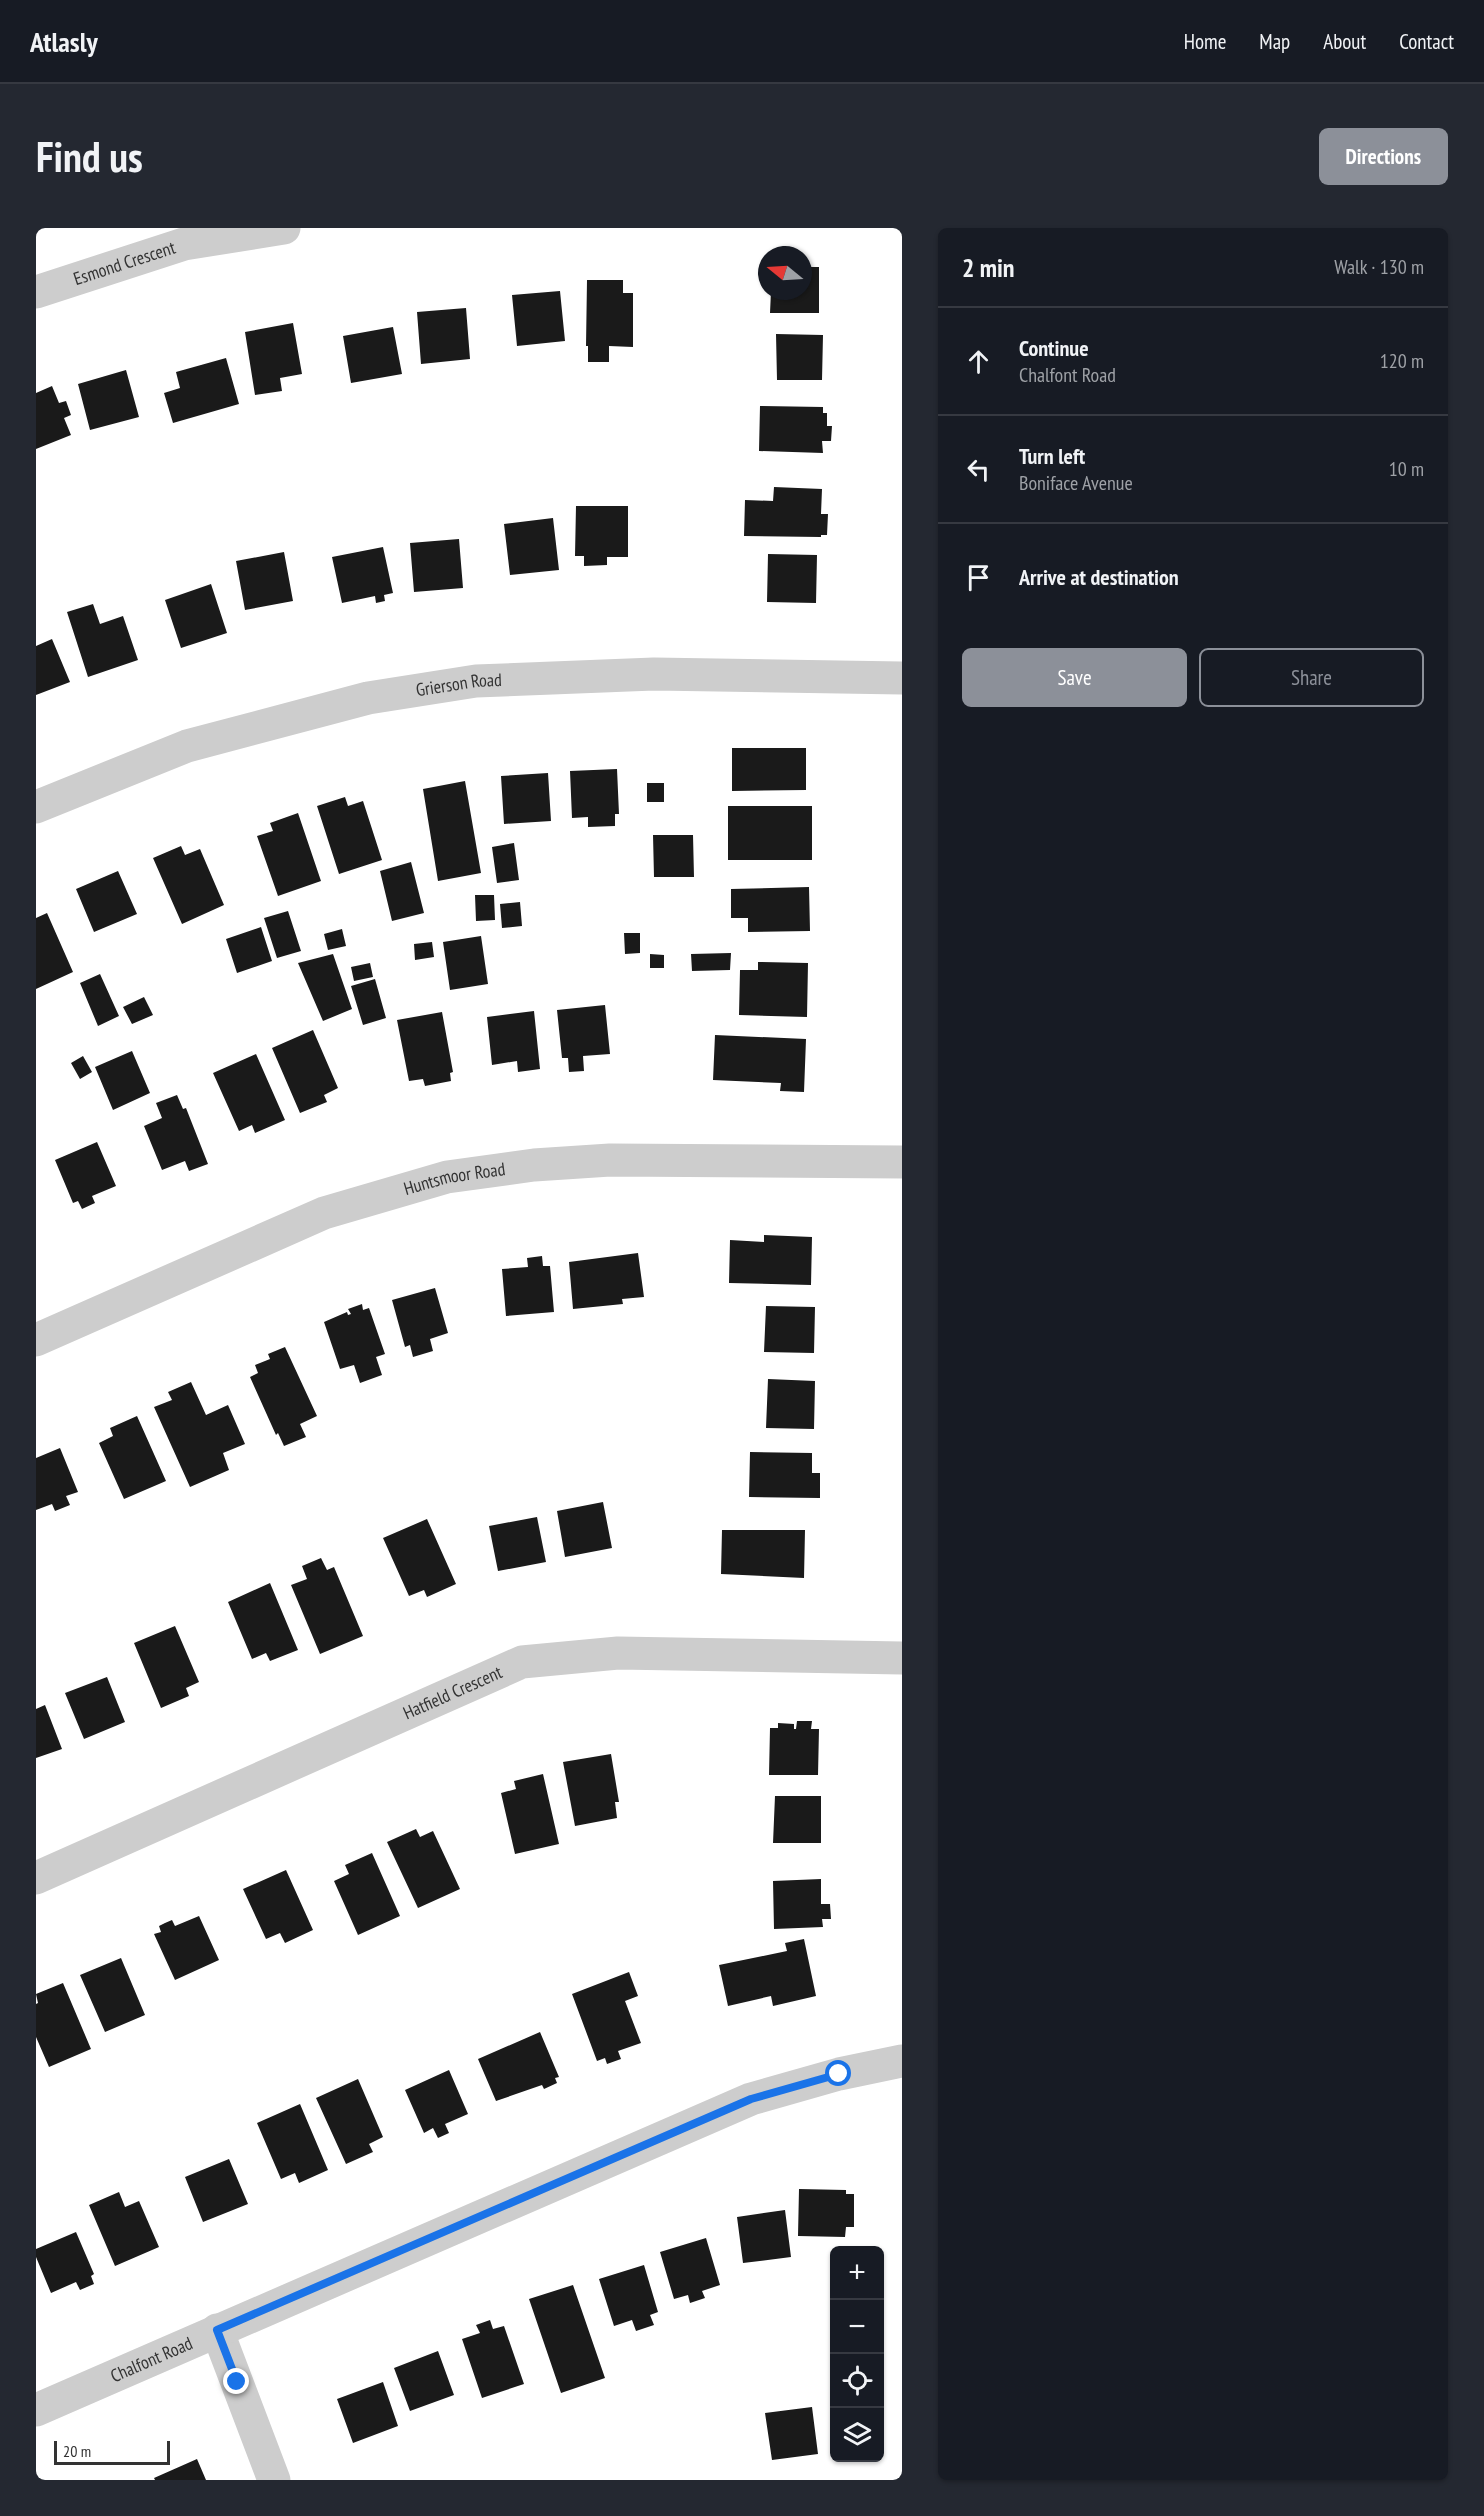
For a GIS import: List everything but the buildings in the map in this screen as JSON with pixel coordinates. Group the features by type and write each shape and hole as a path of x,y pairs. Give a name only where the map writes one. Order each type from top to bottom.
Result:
{"street":[{"name":"Esmond Crescent","path":"36,292 184,244 284,228"},
{"name":"Grierson Road","path":"36,807 187,746 368,698 476,681 654,674 902,678"},
{"name":"Huntsmoor Road","path":"36,1340 324,1214 447,1177 534,1165 610,1160 902,1162"},
{"name":"Hatfield Crescent","path":"36,1878 522,1662 618,1653 902,1658"},
{"name":"Chalfont Road","path":"36,2410 751,2099 839,2074 902,2061"},
{"path":"217,2330 274,2480"}],"route":[{"path":"237,2382 217,2330 751,2099 839,2074"}]}
